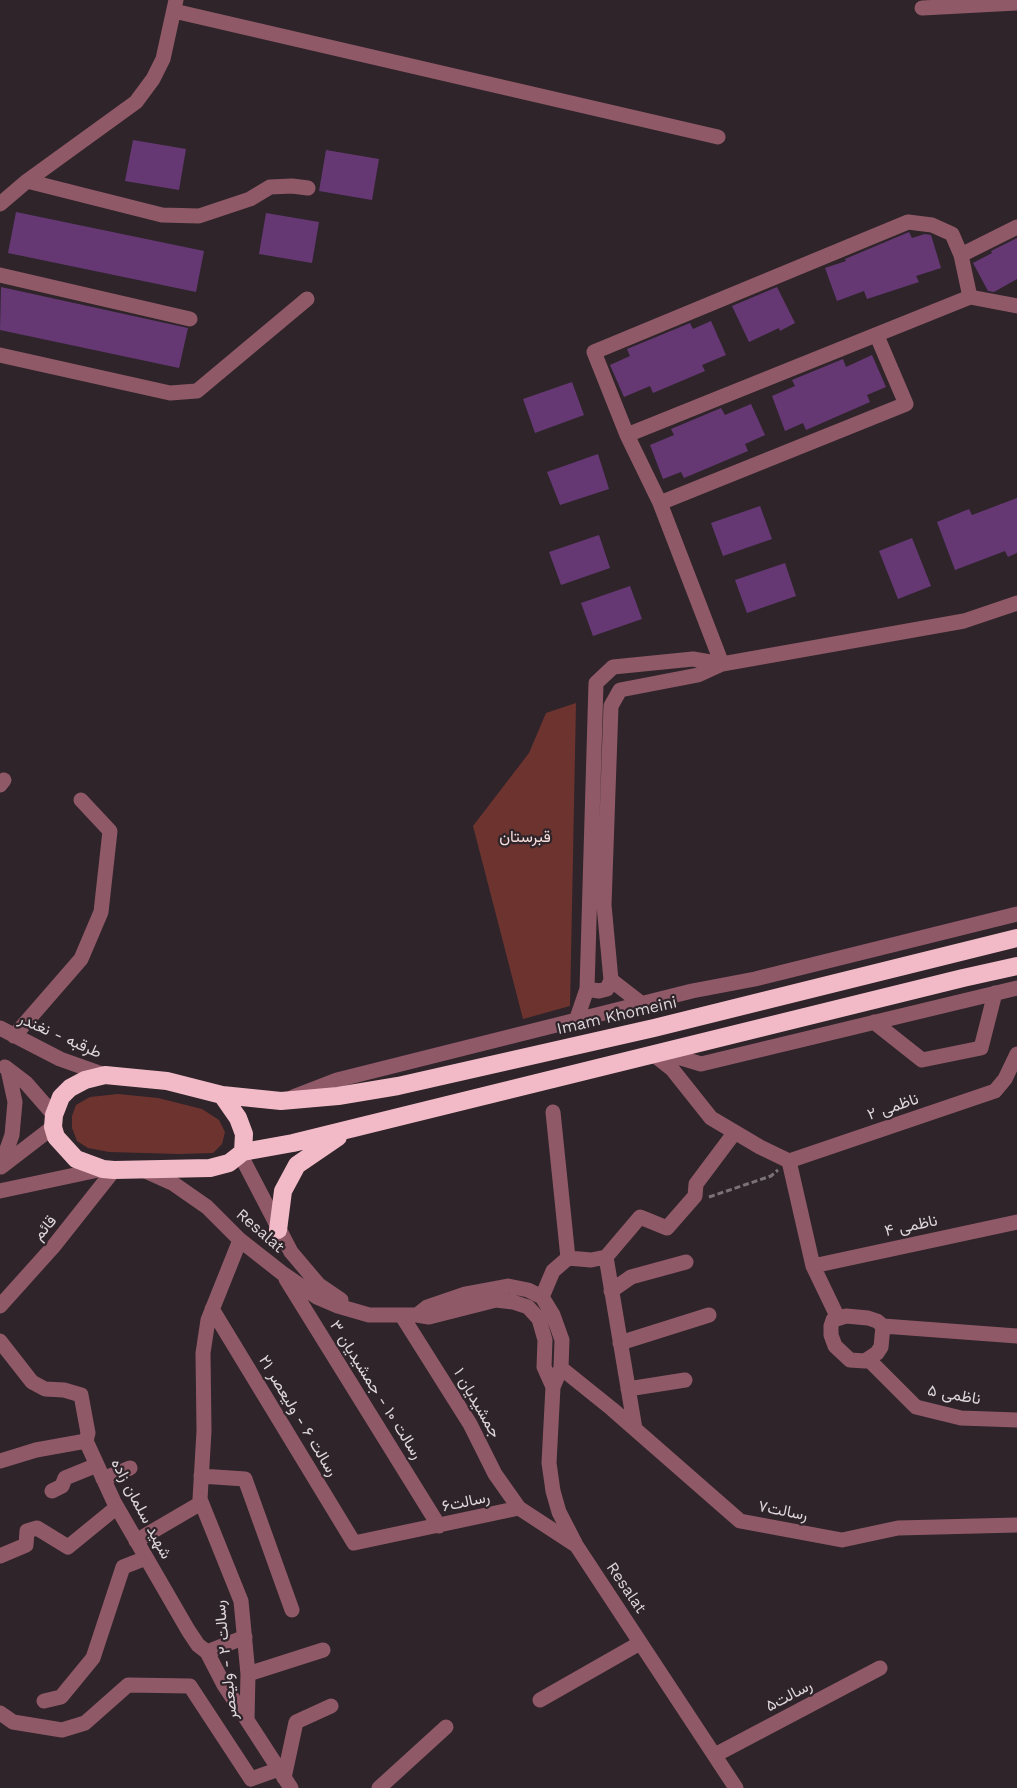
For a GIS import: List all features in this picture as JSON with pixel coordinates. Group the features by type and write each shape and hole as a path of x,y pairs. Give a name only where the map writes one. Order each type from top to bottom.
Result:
{"highway":[{"name":"Imam Khomeini","path":"105,1075 167,1081 222,1095 281,1101 338,1096 398,1086 654,1028 1017,938"},
{"path":"105,1075 85,1080 70,1088 61,1097 54,1121 56,1137 76,1159 109,1170 210,1168 229,1163 241,1153 350,1130 1017,966"},
{"path":"222,1095 238,1118 244,1134 241,1153"},
{"path":"278,1230 283,1191 297,1165 350,1130"}],"street":[{"path":"922,8 1017,3"},
{"path":"0,204 27,181 136,102 153,79 163,58 175,5 718,137"},
{"path":"27,181 162,215 190,216 199,216 250,199 270,187 308,188"},
{"path":"722,664 660,503 627,435 594,352 908,222 932,225 952,234 961,255 970,297"},
{"path":"961,255 1017,226"},
{"path":"0,275 190,319"},
{"path":"627,435 970,297 1017,306"},
{"path":"0,355 170,393 197,391 307,299"},
{"path":"660,503 906,404 877,336"},
{"path":"586,989 598,991 607,989 611,980 604,905 611,706 620,690 698,675 722,664 964,621 1017,603"},
{"path":"576,1021 586,989 596,683 613,667 693,659 722,664"},
{"path":"604,676 620,690"},
{"path":"14,1036 81,959 101,912 110,831 81,800"},
{"path":"281,1101 338,1080 692,991 755,979 1017,914"},
{"path":"755,979 760,1001"},
{"path":"611,980 642,1004"},
{"path":"657,1053 701,1064 1017,988"},
{"path":"874,1022 922,1060 981,1048 995,993"},
{"name":"طرقبه - نغندر","path":"0,1028 60,1059 105,1075"},
{"path":"657,1053 711,1118 789,1161 813,1266 838,1318"},
{"name":"ناظمی ۲","path":"789,1161 995,1091 1005,1079 1017,1054"},
{"path":"1,1167 54,1121 26,1083 4,1067"},
{"path":"1,1167 12,1135 15,1102 4,1067"},
{"path":"553,1113 568,1258"},
{"path":"542,1297 553,1271 568,1258 591,1260 606,1257 640,1217 667,1228 695,1196 696,1184 735,1132"},
{"name":"Resalat","path":"241,1153 291,1252 319,1285 359,1311"},
{"path":"0,1191 109,1170"},
{"name":"قائم","path":"0,1306 53,1247 109,1170"},
{"name":"Resalat","path":"143,1170 174,1184 207,1207 240,1240 282,1273 317,1297 338,1306 369,1315 417,1314 429,1317 496,1300 528,1307 539,1319 545,1340 544,1367 553,1387"},
{"name":"ناظمی ۴","path":"813,1266 1017,1222"},
{"name":"رسالت ۲ - ولیعصر","path":"240,1240 208,1320 204,1353 201,1503 241,1601 248,1674 247,1719 285,1778"},
{"path":"606,1257 634,1429"},
{"path":"611,1291 631,1276 686,1262"},
{"name":"رسالت ۱۰ - جمشیدیان ۳","path":"282,1273 439,1526"},
{"name":"Resalat","path":"417,1314 427,1307 465,1294 508,1286 528,1290 542,1297 553,1315 562,1340 561,1368 553,1387 549,1463 559,1512 576,1545 736,1788"},
{"name":"رسالت ۶ - ولیعصر ۲۱","path":"212,1309 354,1543"},
{"path":"620,1343 709,1314"},
{"name":"جمشیدیان ۱","path":"402,1316 470,1424 495,1474 519,1508"},
{"path":"884,1326 881,1347 877,1353 859,1362 850,1360 835,1346 831,1335 833,1320 855,1316 877,1321 884,1326 1017,1336"},
{"name":"شهید سلمان زاده","path":"0,1341 32,1382 45,1389 64,1390 81,1395 88,1433 86,1441 117,1508 198,1645 207,1652 224,1685 247,1719"},
{"name":"ناظمی ۵","path":"868,1359 916,1407 960,1418 1017,1420"},
{"name":"رسالت۷","path":"561,1368 740,1521 842,1540 898,1528 1017,1525"},
{"path":"628,1389 685,1380"},
{"path":"0,1461 36,1450 86,1441"},
{"path":"52,1491 62,1486 65,1478 130,1468"},
{"path":"201,1476 245,1479 292,1610"},
{"path":"136,1541 201,1503"},
{"path":"0,1556 26,1545 27,1531 37,1528 68,1547 117,1508"},
{"path":"519,1508 576,1545"},
{"name":"رسالت۶","path":"354,1543 519,1508"},
{"path":"44,1701 61,1697 93,1658 123,1567 146,1558"},
{"path":"207,1652 244,1637"},
{"path":"540,1700 640,1643"},
{"path":"248,1674 323,1650"},
{"name":"رسالت۵","path":"715,1755 880,1668"},
{"path":"0,1713 13,1722 62,1730 85,1722 128,1685 190,1686 251,1779 285,1778 296,1722 331,1706"},
{"path":"380,1788 446,1727"}],"path":[{"path":"695,1196 711,1197 771,1176 789,1161"}],"green space":[{"name":"قبرستان","path":"576,703 570,1006 523,1019 473,826 529,753 546,713"},
{"path":"118,1094 158,1098 202,1109 219,1120 225,1132 222,1144 213,1153 179,1154 109,1152 88,1148 77,1141 72,1128 72,1116 76,1105 90,1097"}],"building":[{"path":"133,140 186,149 179,190 125,181"},
{"path":"326,150 379,159 372,200 319,191"},
{"path":"16,212 204,251 196,292 8,253"},
{"path":"266,213 319,222 312,263 259,254"},
{"path":"909,232 912,238 925,234 931,235 941,268 916,276 919,282 867,299 864,291 837,301 825,268 846,261 845,259"},
{"path":"1017,238 1017,279 994,292 988,291 973,263"},
{"path":"1,287 188,328 179,368 0,330"},
{"path":"777,287 795,323 749,342 732,306"},
{"path":"711,321 726,355 702,365 705,371 653,393 650,386 624,397 610,365 630,356 627,349 690,323 693,329"},
{"path":"872,355 886,387 867,395 870,402 806,430 803,423 785,431 772,396 795,386 792,380 843,359 846,367"},
{"path":"572,382 584,415 535,433 523,399"},
{"path":"751,404 765,435 745,444 748,451 684,478 681,472 663,479 650,445 674,435 671,429 721,408 725,415"},
{"path":"598,454 609,489 560,505 547,472"},
{"path":"1017,498 1017,553 1008,557 1005,551 955,570 937,522 969,509 972,515"},
{"path":"760,506 772,539 723,556 711,523"},
{"path":"599,535 610,568 561,585 549,552"},
{"path":"912,538 931,586 898,599 879,551"},
{"path":"785,563 796,596 747,613 735,580"},
{"path":"630,586 642,619 593,636 581,603"}]}
